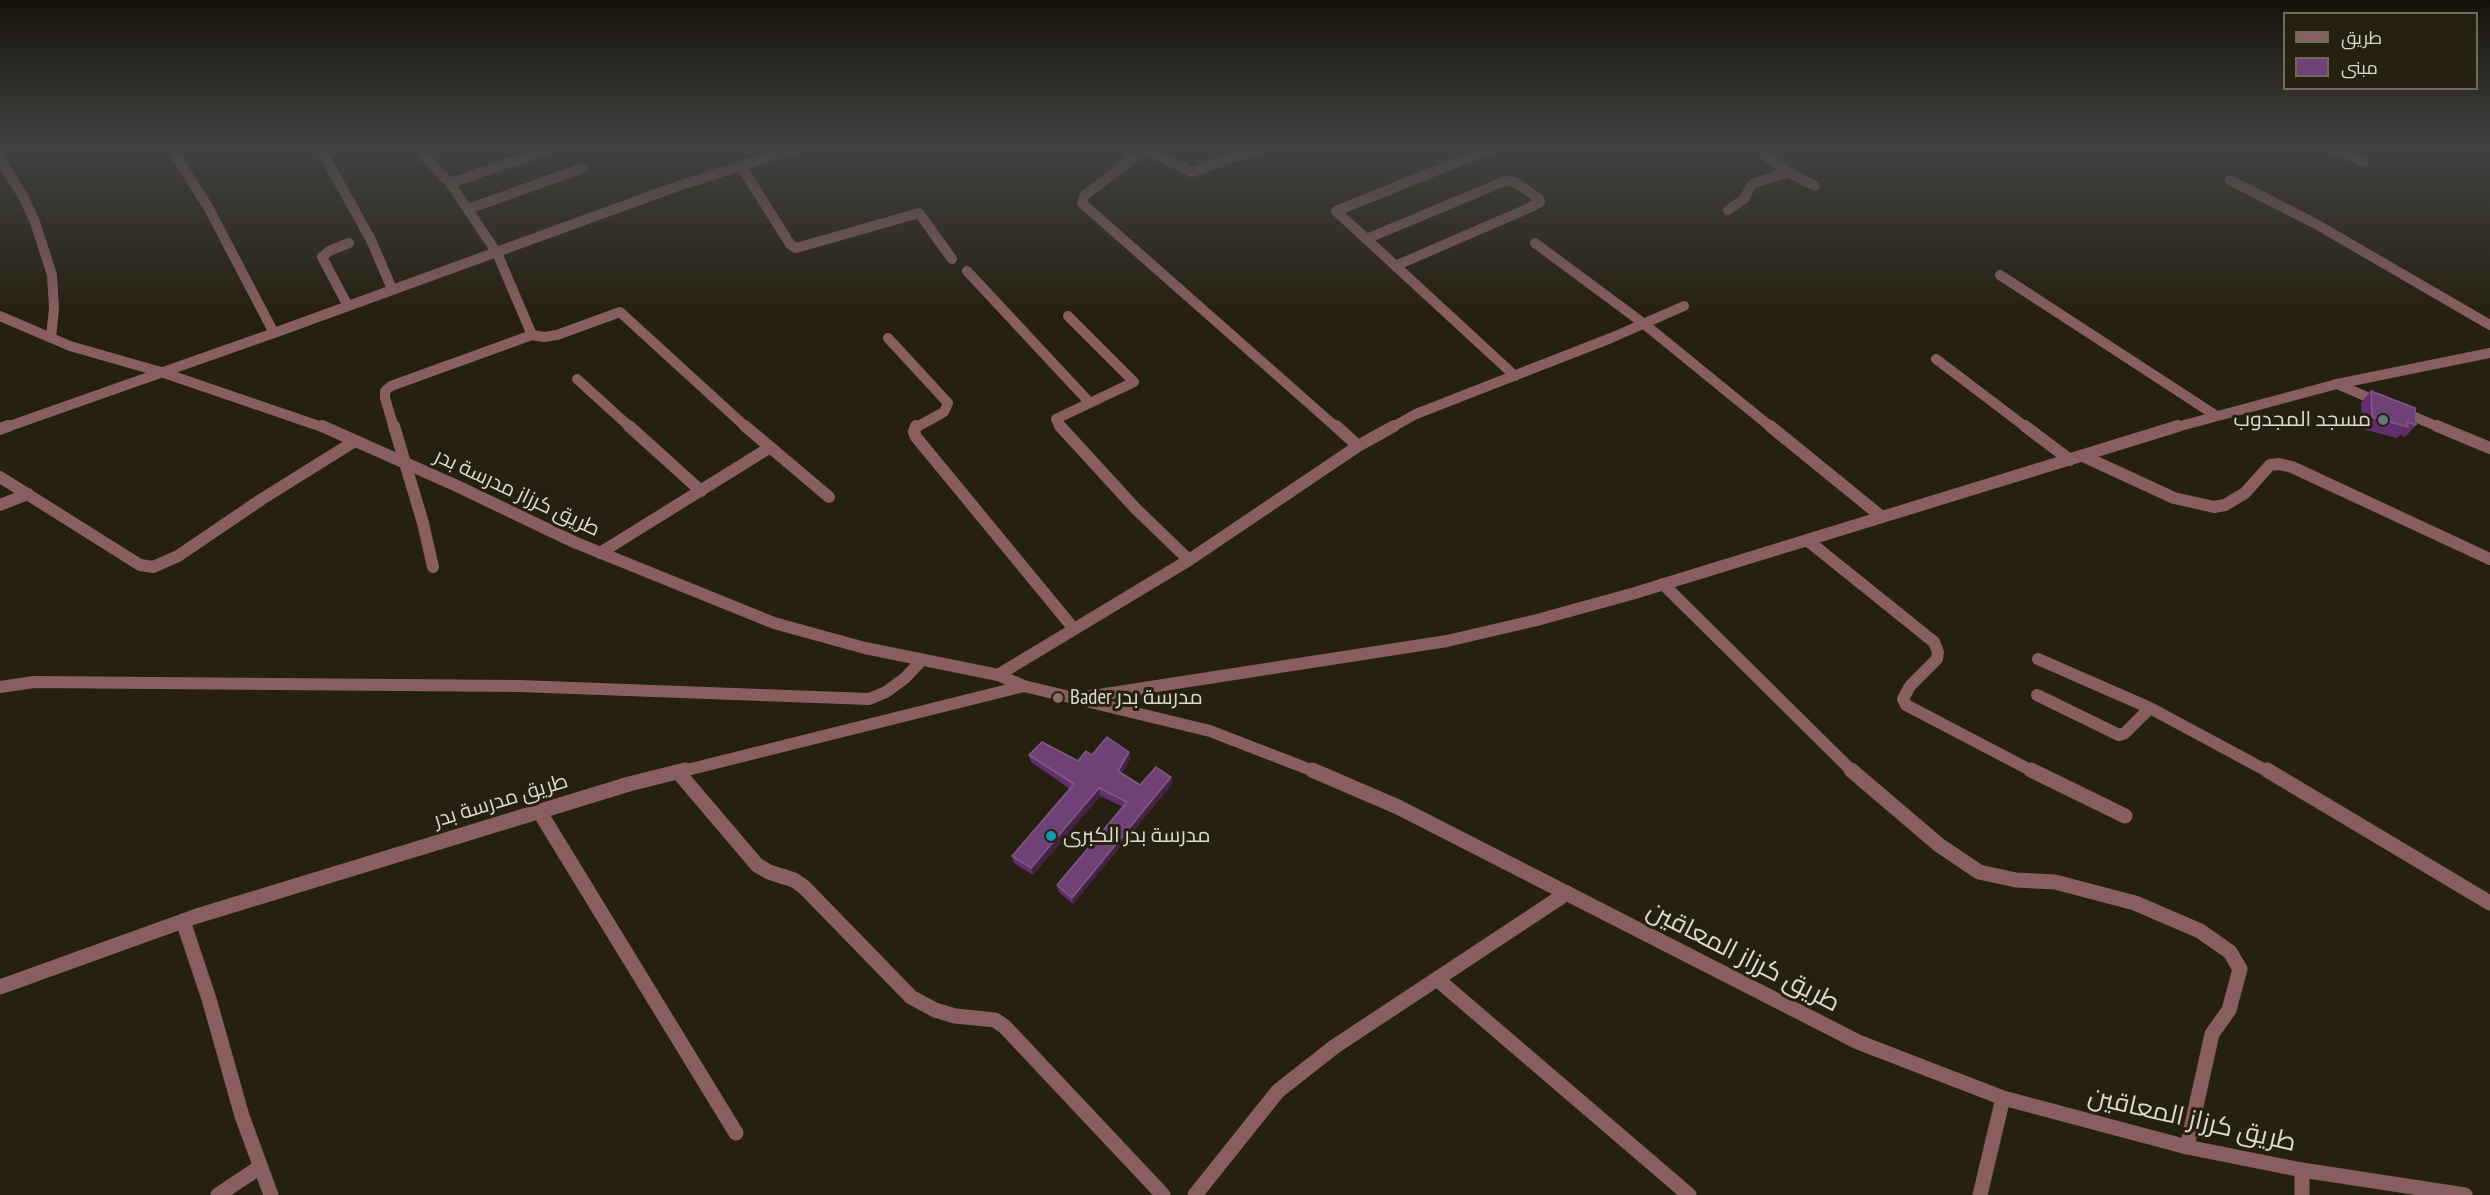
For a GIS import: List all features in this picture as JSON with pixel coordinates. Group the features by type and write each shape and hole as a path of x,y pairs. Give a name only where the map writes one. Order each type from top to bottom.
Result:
{"street":[{"path":"27,204 52,275 54,308 51,338"},
{"path":"206,204 274,333"},
{"path":"351,204 371,240 392,290"},
{"path":"464,204 496,253 532,335"},
{"path":"468,209 483,204"},
{"path":"0,429 274,333 630,204"},
{"path":"765,204 790,244 796,248 919,213 952,259"},
{"path":"1083,204 1358,446"},
{"path":"1349,204 1338,208 1336,213 1515,376"},
{"path":"1366,239 1450,204"},
{"path":"1395,266 1537,204"},
{"path":"1728,210 1737,204"},
{"path":"2276,204 2316,224 2490,325"},
{"path":"348,306 322,257 329,250 349,243"},
{"path":"1535,243 1643,323 1882,517"},
{"path":"967,271 1090,403"},
{"path":"2000,275 2215,415"},
{"path":"998,675 1162,574 1190,560 1358,446 1416,414 1684,306"},
{"path":"432,567 406,463 385,392 391,386 532,335 544,337 557,335 620,312 769,448 829,497"},
{"name":"طريق كرزاز مدرسة بدر","path":"0,316 51,338 321,426 600,553 774,623 921,661 998,675 1024,686"},
{"path":"1068,316 1134,382 1056,419 1057,423 1136,509 1190,560"},
{"path":"888,338 948,404 944,412 916,426 914,432 916,437 1074,629"},
{"path":"1079,698 1447,641 1537,620 1663,584 2215,415 2337,384 2490,352"},
{"path":"1936,359 2070,460"},
{"path":"577,379 701,490"},
{"path":"2337,384 2490,448"},
{"path":"0,477 140,565 153,567 178,556 261,499 355,441"},
{"path":"600,553 769,448"},
{"path":"2083,456 2175,498 2214,507 2225,505 2245,493 2270,465 2292,467 2490,559"},
{"path":"0,505 28,495"},
{"path":"1807,540 1934,642 1938,652 1937,659 1910,686 1903,699 1906,705 1974,742 2125,816"},
{"path":"1663,584 1845,765 1939,845 1979,873 2016,880 2055,882 2136,903 2200,931 2230,952 2240,969 2229,1010 2212,1034 2187,1147"},
{"path":"2038,659 2150,708 2287,781 2490,903"},
{"path":"0,687 34,682 519,686 869,699 886,692 905,678 921,661"},
{"name":"طريق كرزاز المعاقين","path":"1024,686 1210,731 1305,767 1398,807 1700,964 1858,1042 2003,1098 2187,1147 2302,1170 2465,1195"},
{"name":"طريق مدرسة بدر","path":"0,987 183,921 539,812 678,772 1024,686"},
{"path":"2037,695 2118,735 2125,733 2150,708"},
{"path":"678,772 757,865 769,872 794,880 804,887 911,997 935,1010 954,1016 994,1020 1005,1027 1163,1195"},
{"path":"539,812 736,1133"},
{"path":"1195,1195 1278,1091 1334,1047 1567,893"},
{"path":"183,921 209,999 242,1116 271,1195"},
{"path":"1437,980 1689,1195"},
{"path":"1980,1195 2003,1098"},
{"path":"218,1195 260,1167"},
{"path":"2301,1195 2302,1170"}],"building":[{"path":"2371,391 2415,408 2416,425 2407,422 2408,427 2372,417"},
{"name":"مدرسة بدر الكبرى","path":"1107,737 1129,752 1118,771 1140,785 1156,767 1171,777 1072,898 1057,885 1127,802 1099,788 1031,868 1012,856 1074,784 1029,755 1042,742 1078,761 1086,751 1092,755"}],"place":[{"name":"مسجد المجدوب","path":"2383,420"},
{"name":"Bader مدرسة بدر","path":"1058,698"},
{"name":"مدرسة بدر الكبرى","path":"1051,836"}]}
